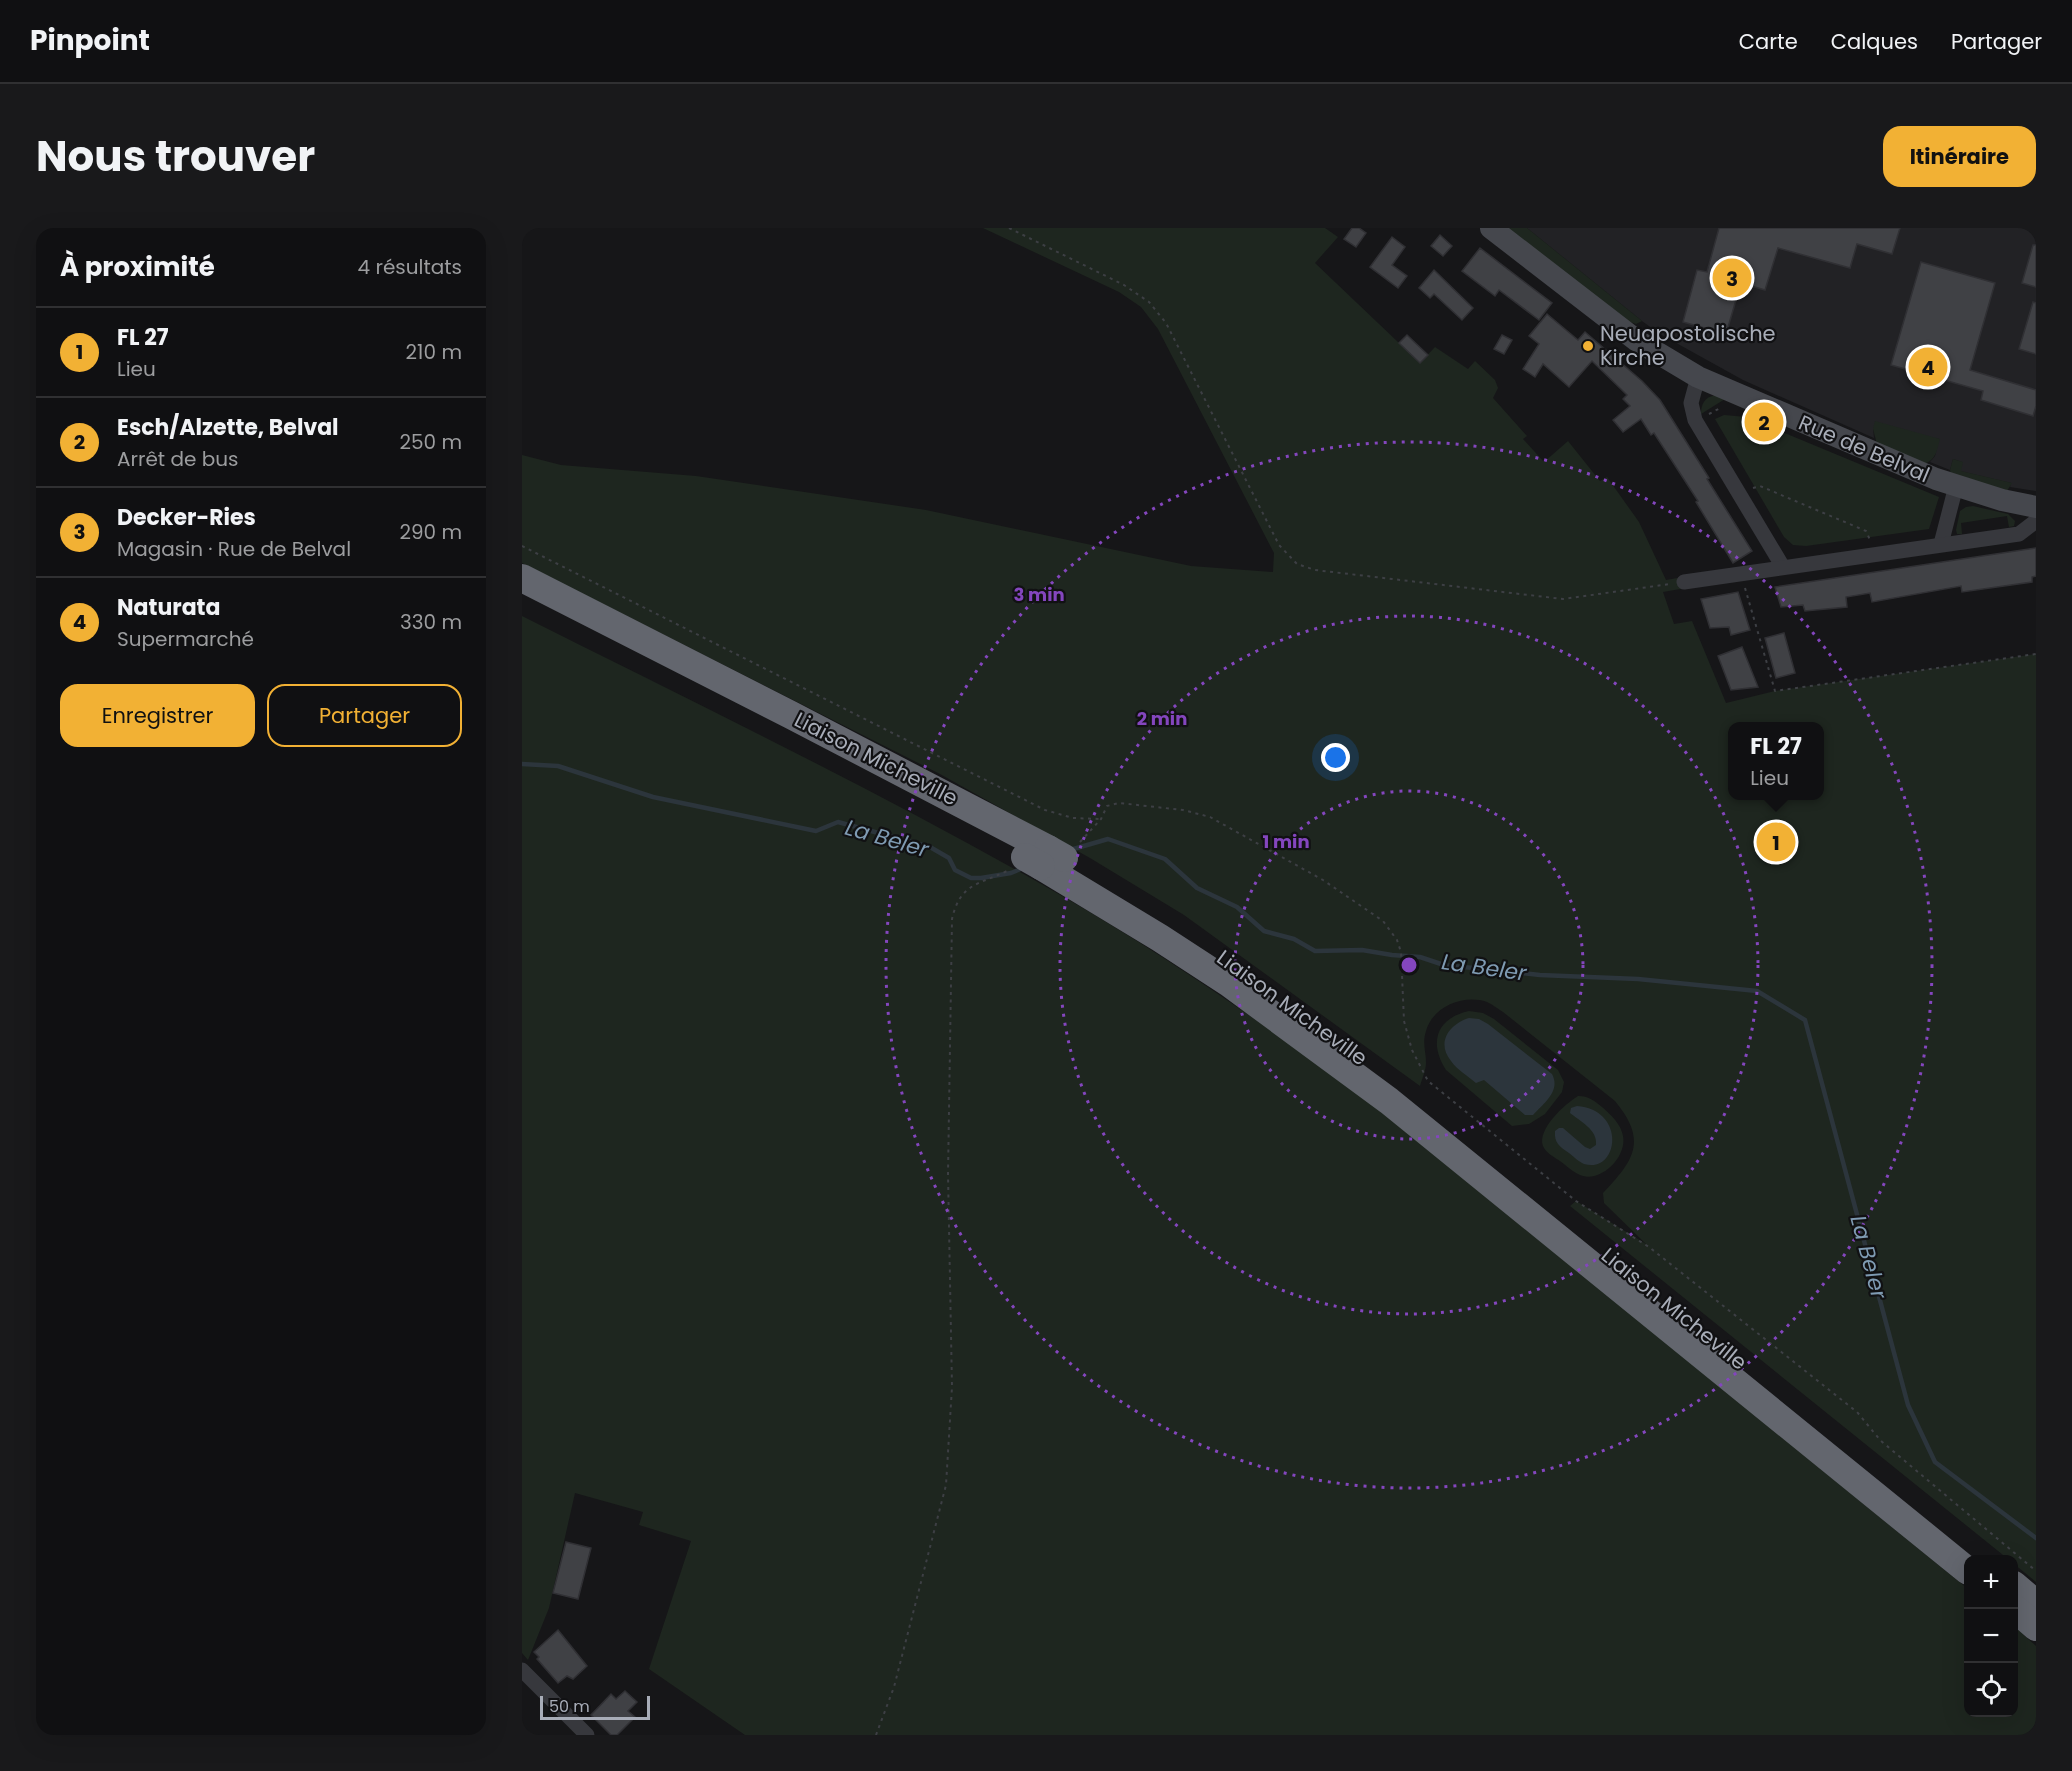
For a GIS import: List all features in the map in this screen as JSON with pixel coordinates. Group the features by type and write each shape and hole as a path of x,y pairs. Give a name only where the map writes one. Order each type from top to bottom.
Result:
{"highway":[{"name":"Liaison Micheville","path":"522,578 791,715 1226,959 1410,1094 1976,1555"},
{"name":"Liaison Micheville","path":"522,600 1044,857 1229,983 1389,1101 1964,1568"},
{"path":"2018,1589 2036,1604"},
{"path":"2014,1609 2036,1627"}],"main road":[{"name":"Rue de Belval","path":"1491,228 1636,340 1698,377 1956,486 2002,500 2036,507"}],"street":[{"path":"1698,377 1691,403 1695,420 1783,567"},
{"path":"1941,544 1956,486"},
{"path":"1684,582 2019,534 2036,521"},
{"path":"522,1670 587,1735"}],"path":[{"path":"1009,228 1124,285 1149,302 1166,323 1279,545 1297,564 1315,570 1563,599 1684,582"},
{"path":"1695,420 1726,404 1732,393"},
{"path":"1739,493 1760,486 1866,531 1875,554"},
{"path":"522,546 1045,810 1073,818 1101,819"},
{"path":"1741,574 1775,691 2036,654"},
{"path":"876,1735 894,1687 946,1485 952,1387 948,1174 952,919 956,902 964,891 1044,857 1101,819 1107,806 1119,803 1183,810 1210,817 1323,880 1383,921 1397,940 1401,952 1404,1021 1412,1050 1428,1081 1575,1201 1649,1246 1857,1412 1881,1441 2036,1571"}],"shaded area":[{"path":"983,228 1325,228 1338,237 1315,263 1420,363 1435,347 1468,369 1475,361 1495,380 1498,388 1493,398 1527,436 1523,439 1544,462 1568,441 1600,481 1607,477 1639,522 1666,580 1683,577 1686,588 1663,592 1674,624 1692,621 1726,703 1775,691 2036,654 2036,1582 2018,1567 2018,1555 2003,1555 1570,1206 1576,1201 1646,1244 1604,1203 1603,1193 1623,1170 1633,1150 1634,1139 1625,1115 1615,1101 1503,1012 1487,1002 1469,1000 1451,1004 1435,1015 1425,1035 1426,1066 1420,1086 1184,915 1090,858 940,774 522,563 522,455 561,465 696,476 926,510 1191,566 1273,572 1274,553 1158,329 1141,307 1119,292"},
{"path":"1503,228 1527,228 1642,321 1636,324 1619,318"},
{"path":"1527,228 2036,228 2036,491 2010,487 2011,483 1960,471 1962,462 1953,459 1950,470 1930,462 1935,456 1939,439 1873,429 1874,438 1743,380 1660,334"},
{"path":"1716,395 1725,399 1701,414 1704,401"},
{"path":"1724,415 1746,417 1939,497 1929,529 1806,546 1793,545 1784,537 1715,419"},
{"path":"1875,421 1940,439 1935,454 1924,464 1877,444 1873,429"},
{"path":"1953,459 1963,462 1961,471 2012,483 2007,491 1951,476"},
{"path":"1973,506 2008,514 2015,521 2014,526 2009,527 2007,516 1961,523 1962,534 1957,534 1960,511"},
{"path":"522,616 866,789 1069,900 1148,948 1226,1000 1378,1108 1964,1586 1964,1717 2018,1717 2018,1630 2036,1646 2036,1735 745,1735 649,1669 691,1541 639,1525 643,1512 575,1493 549,1608 528,1660 522,1653"},
{"path":"1469,1011 1483,1013 1494,1019 1558,1070 1564,1082 1562,1092 1545,1114 1529,1124 1512,1126 1446,1070 1438,1050 1439,1033 1449,1019"},
{"path":"1469,1018 1479,1019 1488,1024 1552,1074 1553,1091 1533,1115 1525,1115 1484,1080 1476,1083 1451,1061 1445,1048 1447,1035 1456,1025"},
{"path":"1578,1096 1593,1100 1602,1107 1618,1124 1623,1136 1623,1144 1617,1159 1606,1171 1591,1177 1574,1172 1548,1153 1543,1146 1542,1139 1548,1125 1566,1105"},
{"path":"1577,1106 1593,1110 1604,1118 1610,1129 1612,1140 1610,1151 1605,1160 1596,1165 1580,1162 1560,1147 1556,1139 1555,1131 1563,1128 1585,1147 1590,1149 1596,1145 1591,1130 1570,1113 1571,1108"}],"building":[{"path":"1352,228 1359,228 1366,233 1356,247 1344,239"},
{"path":"1719,228 1900,228 1892,254 1857,244 1850,268 1778,248 1765,290 1741,283 1726,334 1683,322 1697,270 1707,272"},
{"path":"1440,235 1452,246 1443,256 1431,246"},
{"path":"1392,237 1405,247 1392,265 1407,276 1398,288 1370,267"},
{"path":"2033,245 2036,245 2036,287 2022,283"},
{"path":"1480,248 1552,303 1539,320 1499,290 1495,296 1462,271"},
{"path":"1921,262 1995,283 1970,370 2036,390 2036,406 2033,416 1981,400 1983,391 1891,365"},
{"path":"1434,270 1473,308 1462,320 1434,294 1430,298 1419,288"},
{"path":"2033,302 2036,303 2036,354 2019,349"},
{"path":"1547,314 1578,340 1585,332 1642,381 1660,400 1752,551 1733,563 1696,502 1698,501 1654,433 1651,435 1641,419 1623,432 1613,420 1630,406 1623,399 1627,395 1592,361 1569,387 1543,364 1535,377 1523,369 1539,344 1529,336"},
{"path":"1407,335 1428,355 1420,363 1399,343"},
{"path":"1502,335 1512,340 1504,354 1494,349"},
{"path":"2036,548 2036,576 2032,577 2032,582 1962,592 1961,586 1872,602 1870,593 1846,597 1847,607 1805,611 1803,605 1781,607 1775,587"},
{"path":"1738,592 1750,630 1731,635 1729,627 1710,628 1701,599"},
{"path":"1784,633 1795,673 1776,678 1765,638"},
{"path":"1742,647 1758,687 1731,690 1718,656"},
{"path":"566,1542 591,1548 578,1599 553,1593"},
{"path":"558,1630 587,1666 573,1679 567,1676 558,1683 537,1659 539,1657 534,1652"},
{"path":"625,1691 637,1702 628,1711 635,1717 617,1735 611,1735 591,1715 611,1694 616,1699"}],"waterway":[{"name":"La Beler","path":"522,764 558,766 653,797 816,831 838,822 930,847 949,858 955,870 971,878 1011,873 1023,868"},
{"name":"La Beler","path":"1070,850 1108,839 1165,859 1197,888 1237,907 1264,931 1294,939 1315,951 1362,950 1420,957 1444,965 1540,975 1638,979 1757,991 1805,1020 1908,1405 1935,1462 2036,1538"}],"place":[{"name":"Decker-Ries","path":"1732,278"},
{"name":"Neuapostolische Kirche","path":"1588,346"},
{"name":"Naturata","path":"1928,367"},
{"name":"Esch/Alzette, Belval","path":"1764,422"},
{"name":"FL 27","path":"1776,842"}]}
